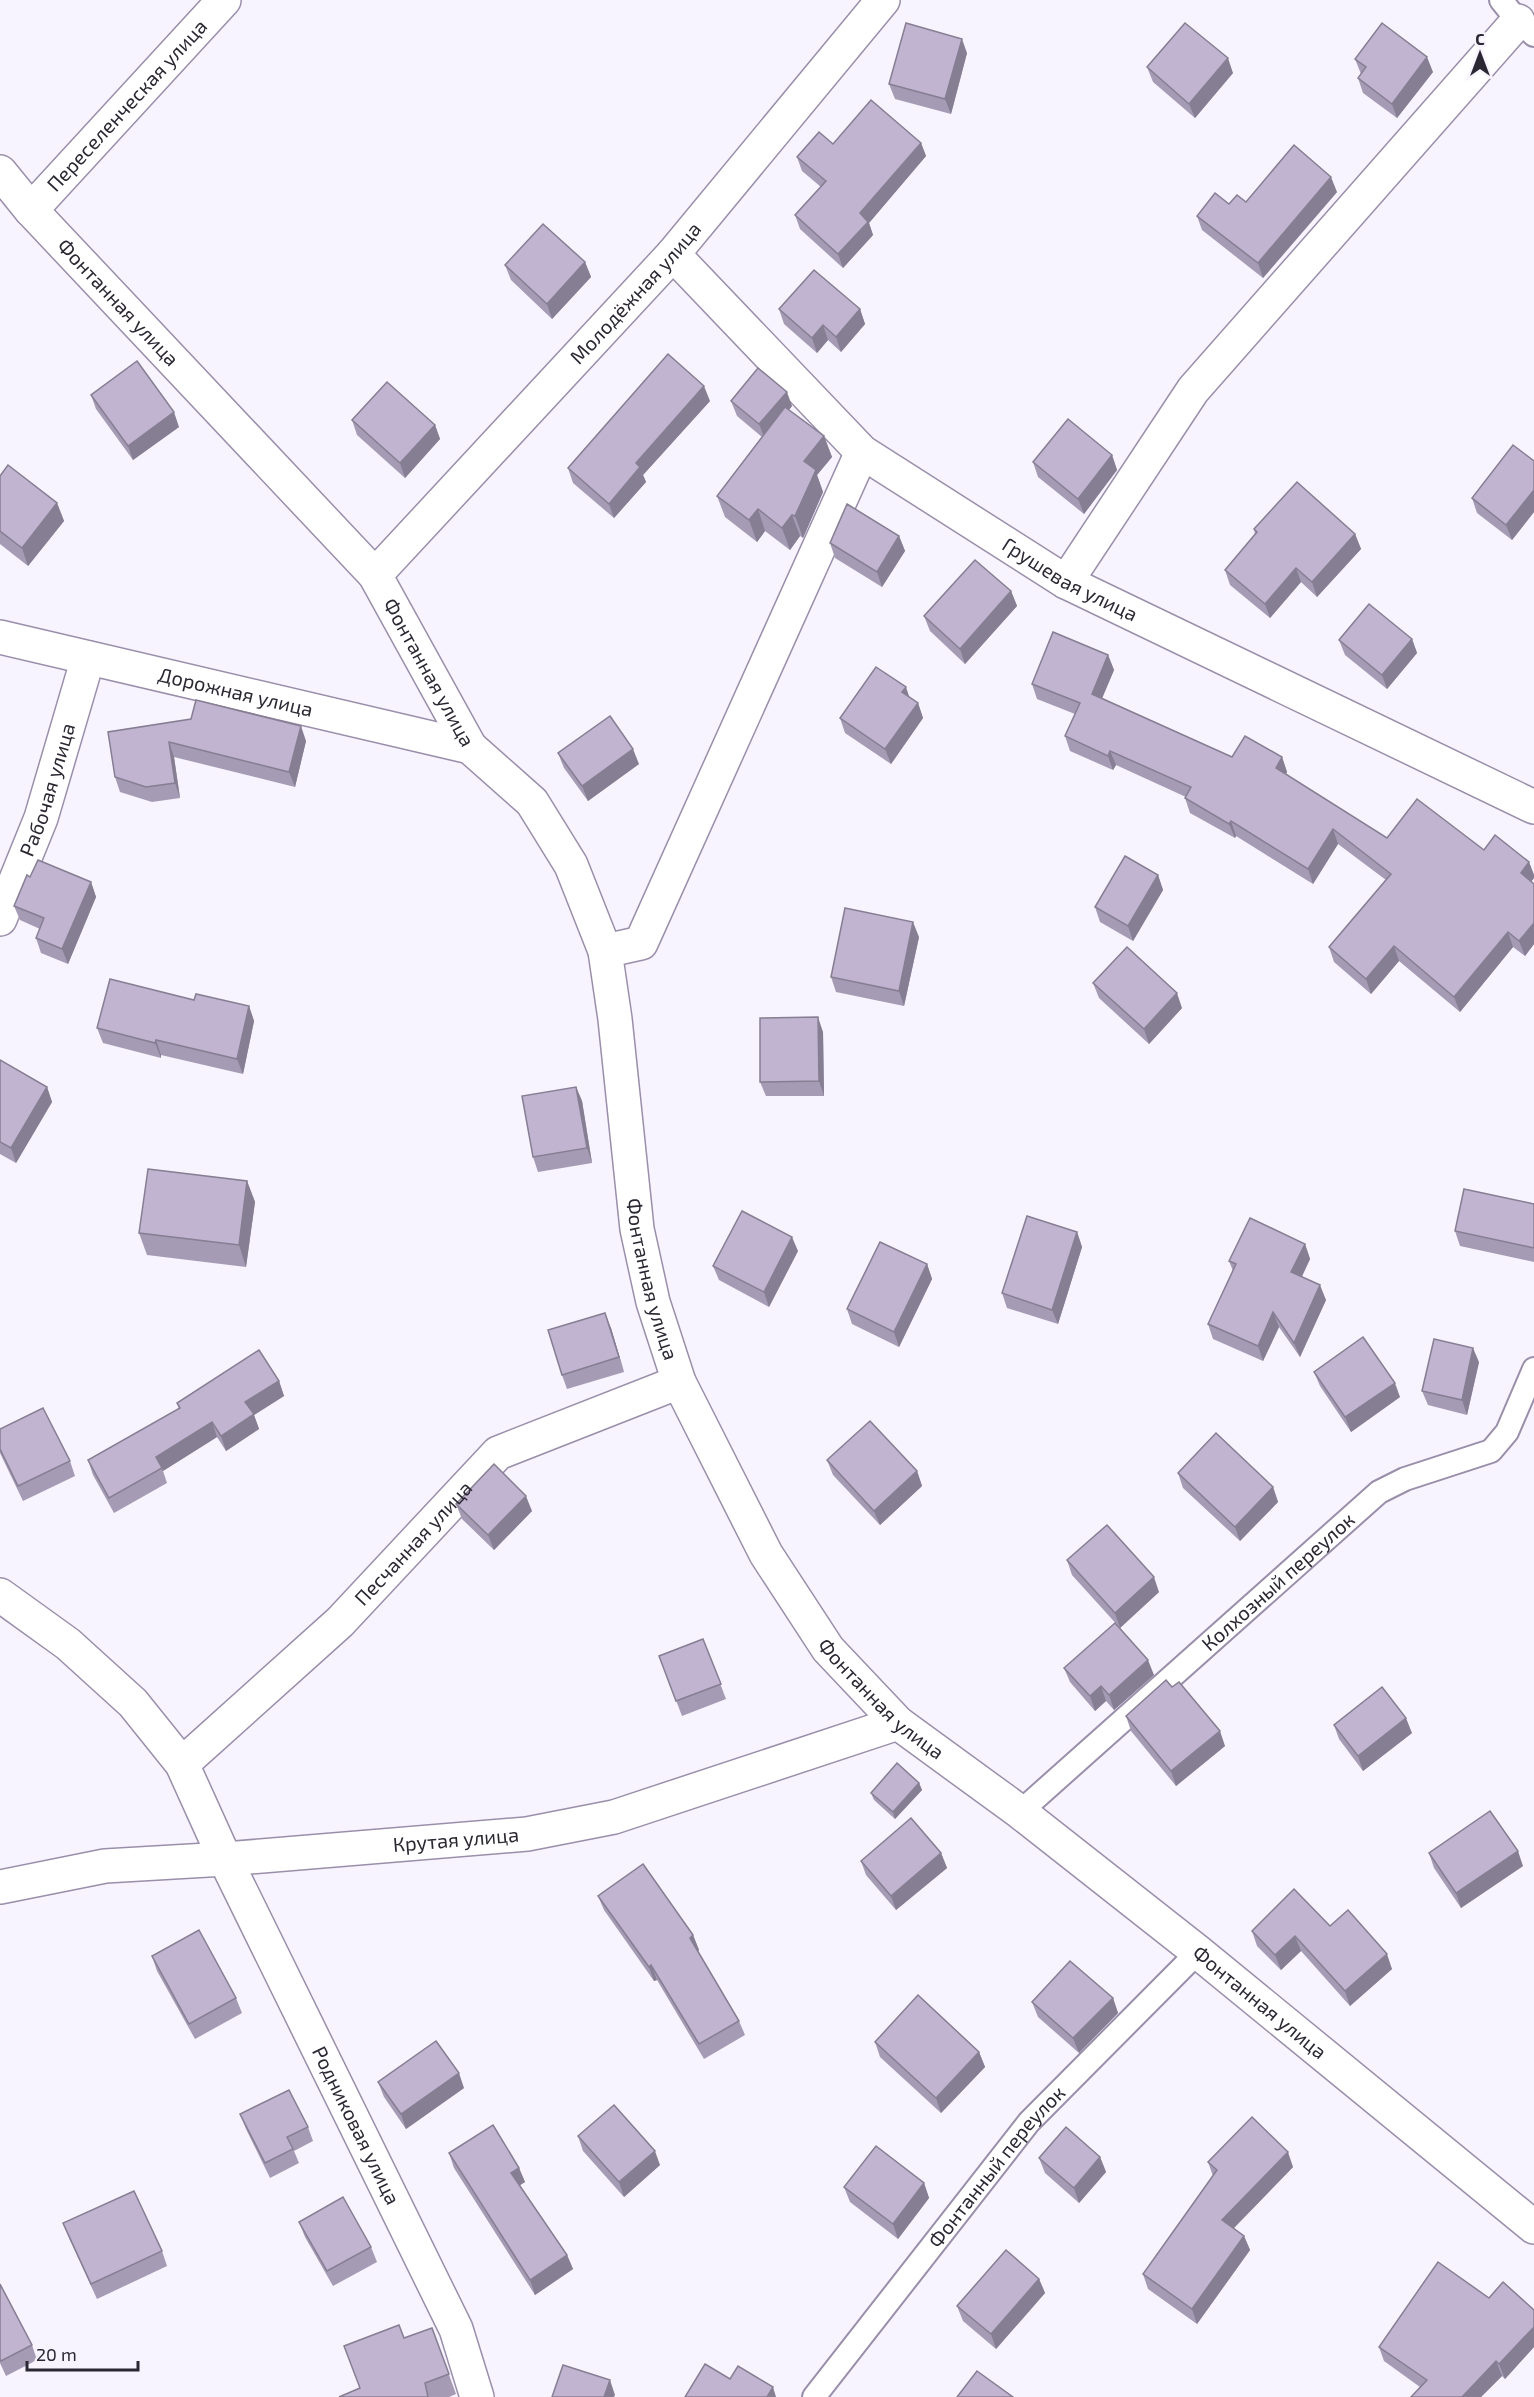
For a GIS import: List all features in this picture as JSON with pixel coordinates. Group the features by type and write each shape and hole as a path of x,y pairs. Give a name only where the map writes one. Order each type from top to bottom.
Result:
{"street":[{"name":"Переселенческая улица","path":"31,210 224,0"},
{"name":"Молодёжная улица","path":"375,575 673,254 883,0"},
{"path":"1065,582 1193,390 1518,19"},
{"name":"Фонтанная улица","path":"0,172 31,210 375,575 470,747 532,802 571,865 605,951 615,1019 637,1229 653,1302 679,1382 766,1554 828,1649 898,1723 1020,1812 1198,1952 1534,2227"},
{"name":"Грушевая улица","path":"673,254 861,452 1065,582 1534,807"},
{"path":"605,951 640,943 861,452"},
{"name":"Дорожная улица","path":"0,637 470,747"},
{"name":"Рабочая улица","path":"0,919 41,818 88,658"},
{"name":"Песчанная улица","path":"182,1764 340,1622 498,1453 679,1382"},
{"path":"0,1595 68,1644 133,1703 182,1764 225,1859"},
{"name":"Крутая улица","path":"0,1887 105,1866 225,1859 528,1834 603,1819 898,1723"},
{"name":"Родниковая улица","path":"225,1859 456,2329 477,2397"}],"lane":[{"name":"Колхозный переулок","path":"1020,1812 1379,1492 1405,1479 1491,1451 1507,1432 1534,1369"},
{"name":"Фонтанный переулок","path":"814,2397 1029,2122 1198,1952"}],"building":[{"path":"906,23 962,39 945,99 889,84"},
{"path":"1185,23 1228,58 1189,104 1147,67"},
{"path":"1382,23 1427,57 1392,104 1358,78 1366,67 1355,59"},
{"path":"871,100 921,143 860,213 868,222 838,254 795,215 826,181 797,157 819,132 833,144"},
{"path":"1294,145 1331,177 1258,263 1197,216 1215,193 1229,204 1237,195 1246,202"},
{"path":"543,224 585,262 547,304 505,265"},
{"path":"814,270 860,309 836,337 823,325 812,338 779,309"},
{"path":"668,354 704,386 636,463 640,467 609,504 568,468"},
{"path":"137,361 174,412 128,446 91,395"},
{"path":"758,368 787,392 759,424 731,401"},
{"path":"387,382 435,425 400,463 352,420"},
{"path":"785,407 824,436 804,461 816,470 795,516 792,515 782,528 758,509 749,520 717,496"},
{"path":"1068,419 1112,455 1078,499 1033,462"},
{"path":"1513,445 1534,461 1534,490 1506,525 1472,498"},
{"path":"8,465 57,503 22,548 0,531 0,476"},
{"path":"1297,482 1355,534 1312,582 1296,568 1265,604 1225,570 1257,532 1254,529"},
{"path":"847,504 899,536 877,572 830,543"},
{"path":"975,560 1011,591 960,649 924,616"},
{"path":"1369,604 1412,639 1382,675 1339,640"},
{"path":"1053,632 1108,655 1092,694 1232,757 1245,736 1282,757 1276,768 1387,838 1417,799 1484,850 1495,835 1529,862 1521,873 1534,884 1534,923 1519,941 1508,932 1454,997 1394,946 1366,979 1329,947 1391,874 1333,829 1308,869 1231,821 1229,824 1185,798 1191,787 1110,751 1108,756 1065,736 1080,703 1032,684"},
{"path":"876,667 906,687 902,692 918,703 885,749 840,718"},
{"path":"196,700 301,726 289,772 169,742 175,783 146,787 115,777 108,732 191,719"},
{"path":"610,716 633,749 582,786 558,753"},
{"path":"1125,856 1158,875 1128,926 1095,907"},
{"path":"38,860 91,882 62,949 36,938 44,918 14,906 27,875 30,877"},
{"path":"845,908 913,922 899,991 831,977"},
{"path":"1127,947 1177,993 1144,1029 1093,983"},
{"path":"110,979 194,1000 196,994 249,1006 237,1059 156,1040 155,1043 97,1028"},
{"path":"818,1017 819,1081 760,1082 760,1018"},
{"path":"0,1060 47,1087 11,1148 0,1142"},
{"path":"576,1087 587,1148 533,1157 522,1096"},
{"path":"148,1169 247,1181 239,1245 139,1233"},
{"path":"1464,1189 1534,1204 1534,1248 1455,1231"},
{"path":"742,1211 792,1237 764,1292 713,1266"},
{"path":"1027,1216 1077,1232 1052,1310 1002,1293"},
{"path":"1250,1218 1305,1244 1291,1272 1320,1285 1294,1343 1273,1312 1258,1346 1208,1324 1236,1264 1229,1261"},
{"path":"880,1242 927,1264 894,1332 847,1309"},
{"path":"605,1313 619,1357 562,1375 548,1330"},
{"path":"1363,1337 1395,1383 1345,1417 1314,1372"},
{"path":"1434,1339 1473,1348 1462,1400 1422,1391"},
{"path":"259,1350 279,1381 245,1402 254,1414 221,1436 212,1422 156,1457 162,1468 109,1498 88,1460 180,1408 177,1403"},
{"path":"43,1408 70,1461 18,1486 0,1449 0,1429"},
{"path":"870,1421 917,1471 874,1511 827,1460"},
{"path":"1216,1433 1273,1487 1235,1527 1178,1473"},
{"path":"494,1464 526,1496 488,1535 456,1504"},
{"path":"1107,1525 1154,1577 1115,1613 1067,1560"},
{"path":"1115,1623 1148,1660 1109,1695 1101,1686 1090,1696 1064,1668"},
{"path":"703,1639 721,1684 676,1701 659,1656"},
{"path":"1166,1680 1172,1687 1179,1682 1220,1731 1171,1771 1126,1716"},
{"path":"1382,1687 1406,1718 1358,1756 1334,1725"},
{"path":"897,1763 919,1783 893,1812 871,1793"},
{"path":"1490,1811 1518,1851 1456,1893 1429,1853"},
{"path":"911,1818 941,1853 891,1896 861,1861"},
{"path":"643,1864 693,1935 690,1938 739,2021 699,2044 651,1965 649,1967 598,1896"},
{"path":"1294,1889 1330,1926 1348,1910 1387,1954 1345,1991 1295,1936 1275,1955 1252,1931"},
{"path":"199,1930 236,1998 189,2024 152,1956"},
{"path":"1070,1961 1113,1998 1073,2038 1032,2002"},
{"path":"918,1995 979,2052 936,2098 875,2042"},
{"path":"436,2041 459,2073 401,2114 378,2082"},
{"path":"289,2090 308,2127 287,2137 293,2149 265,2163 240,2114"},
{"path":"614,2105 655,2151 619,2182 578,2136"},
{"path":"1252,2117 1288,2152 1222,2220 1244,2236 1192,2309 1143,2274 1217,2170 1208,2162"},
{"path":"493,2125 519,2168 511,2173 567,2255 530,2280 449,2153"},
{"path":"1066,2127 1100,2157 1074,2188 1039,2158"},
{"path":"876,2146 924,2183 893,2224 844,2187"},
{"path":"134,2191 162,2251 91,2284 63,2223"},
{"path":"343,2197 371,2247 327,2271 299,2222"},
{"path":"1006,2250 1039,2279 991,2334 957,2306"},
{"path":"1438,2262 1489,2298 1503,2282 1534,2310 1534,2327 1499,2364 1496,2361 1462,2397 1411,2397 1427,2380 1379,2347"},
{"path":"0,2284 32,2345 1,2361 0,2359"},
{"path":"399,2325 404,2338 432,2328 449,2374 425,2383 428,2397 339,2397 360,2388 344,2346"},
{"path":"705,2364 730,2379 738,2366 773,2387 767,2397 685,2397"},
{"path":"563,2365 610,2380 604,2397 552,2397"},
{"path":"977,2371 1013,2397 957,2397"}]}
